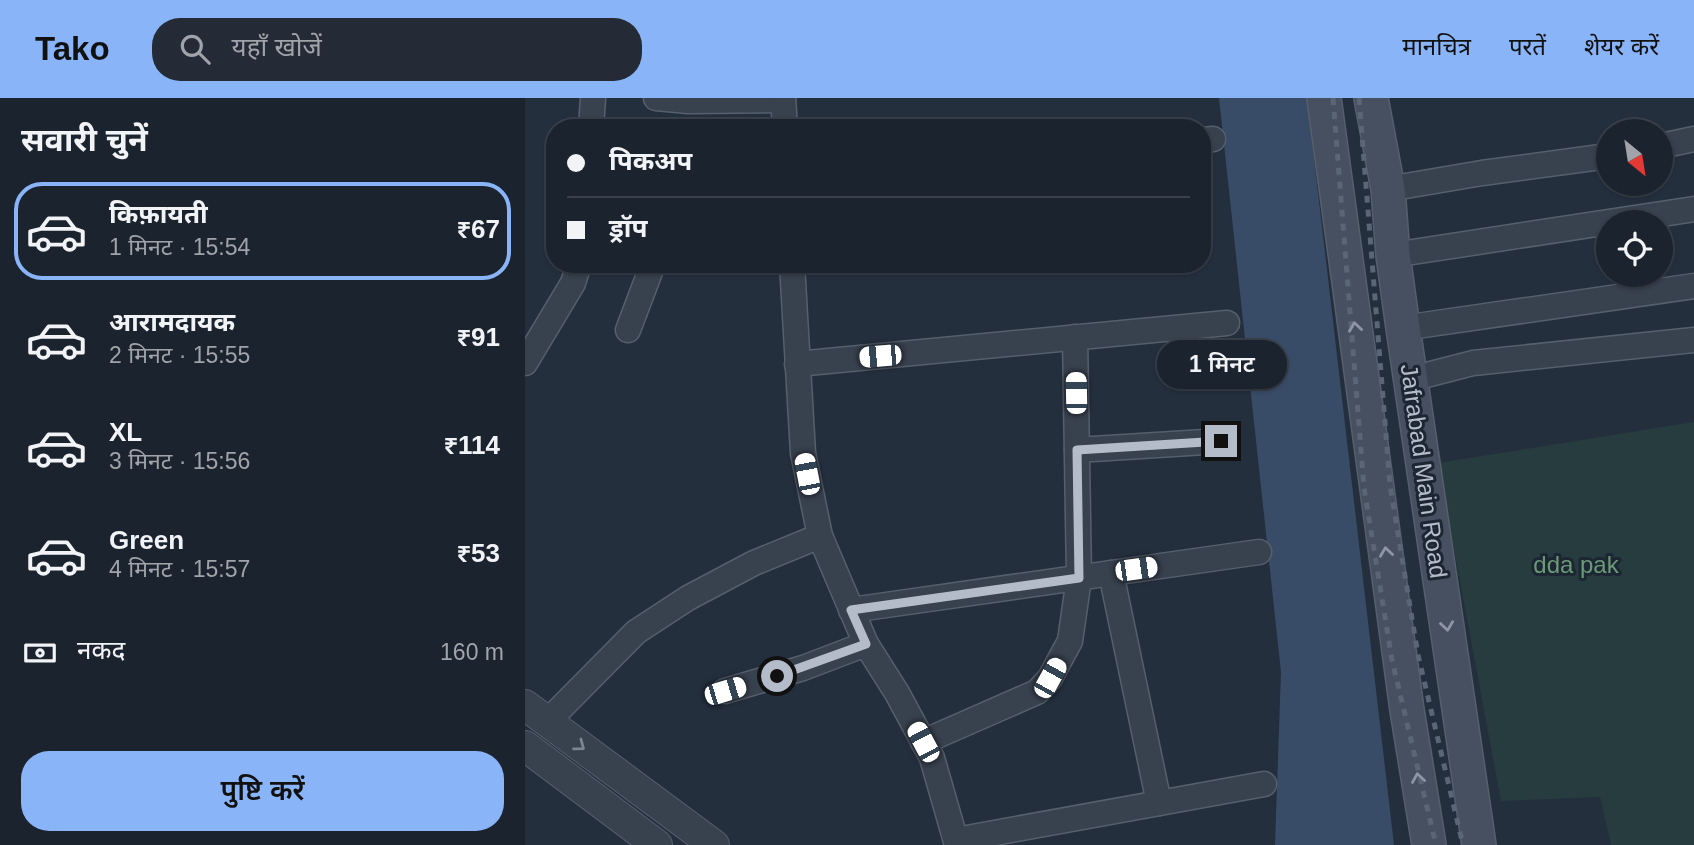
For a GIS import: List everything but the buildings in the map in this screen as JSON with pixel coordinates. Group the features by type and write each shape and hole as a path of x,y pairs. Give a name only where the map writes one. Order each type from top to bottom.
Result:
{"main road":[{"name":"Jafrabad Main Road","path":"1324,98 1429,845"},
{"name":"Jafrabad Main Road","path":"1371,98 1388,189 1393,255 1403,328 1479,845"},
{"path":"1369,432 1418,429"}],"street":[{"path":"592,119 593,98"},
{"path":"656,98 688,101 783,99 784,119"},
{"path":"1673,143 1694,139"},
{"path":"1388,189 1596,158"},
{"path":"1393,255 1694,209"},
{"path":"525,363 573,284 576,273"},
{"path":"628,330 650,273"},
{"path":"792,273 803,453 820,536 866,644 897,693 932,758 957,843 1264,783"},
{"path":"1403,328 1694,286"},
{"path":"797,364 1227,323"},
{"path":"923,742 1037,692 1050,678 1070,641 1079,578 1075,337"},
{"path":"1411,379 1473,363 1694,340"},
{"path":"1077,450 1221,441"},
{"path":"714,845 536,714 636,632 688,598 754,563 820,536"},
{"path":"851,610 1258,552"},
{"path":"1111,573 1159,803"},
{"path":"725,691 803,668 866,644"},
{"path":"525,746 657,845"},
{"path":"597,800 617,774"}],"green space":[{"name":"dda pak","path":"1694,422 1694,845 1611,845 1600,797 1501,801 1438,463"}],"water":[{"path":"1219,98 1307,98 1394,845 1275,845 1281,672"}],"railway":[{"path":"1333,98 1364,488 1392,660 1436,845"},
{"path":"1359,98 1390,485 1418,655 1463,845"}],"route":[{"path":"777,676 866,644 851,610 1079,578 1077,450 1221,441"}]}
